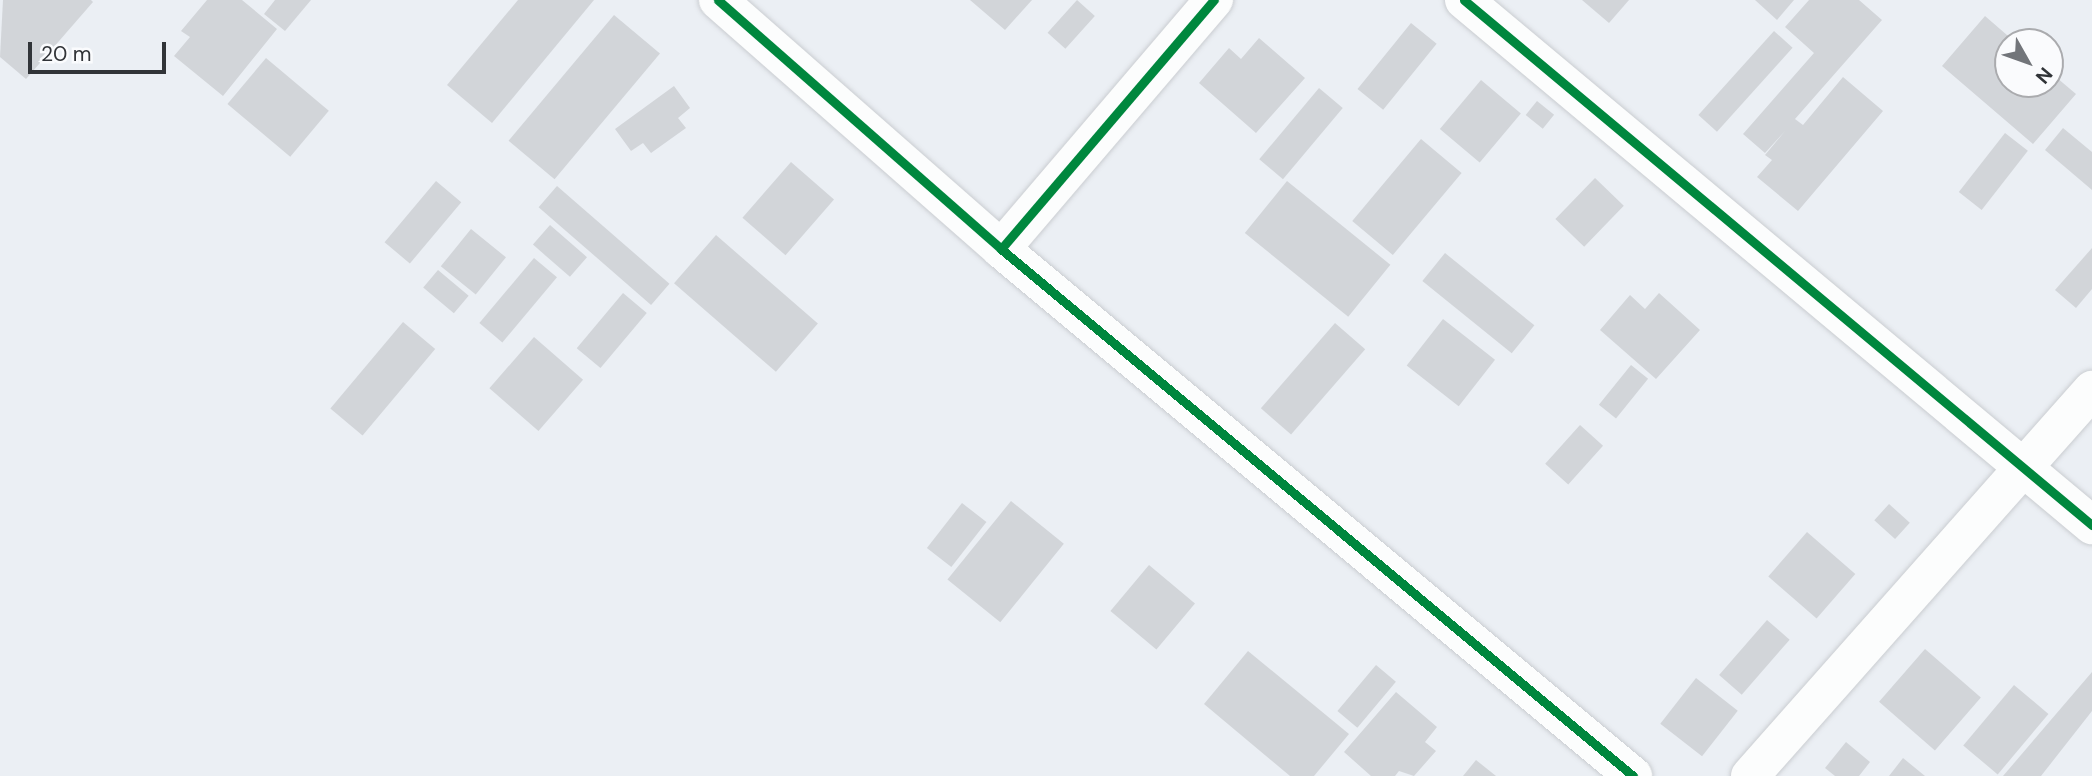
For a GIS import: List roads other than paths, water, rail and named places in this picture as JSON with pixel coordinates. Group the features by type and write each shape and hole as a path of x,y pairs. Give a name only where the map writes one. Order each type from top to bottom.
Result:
{"street":[{"path":"718,0 1001,249 1633,776"},
{"path":"1001,249 1214,0"},
{"path":"1464,0 2092,526"},
{"path":"1749,776 2092,390"}]}
